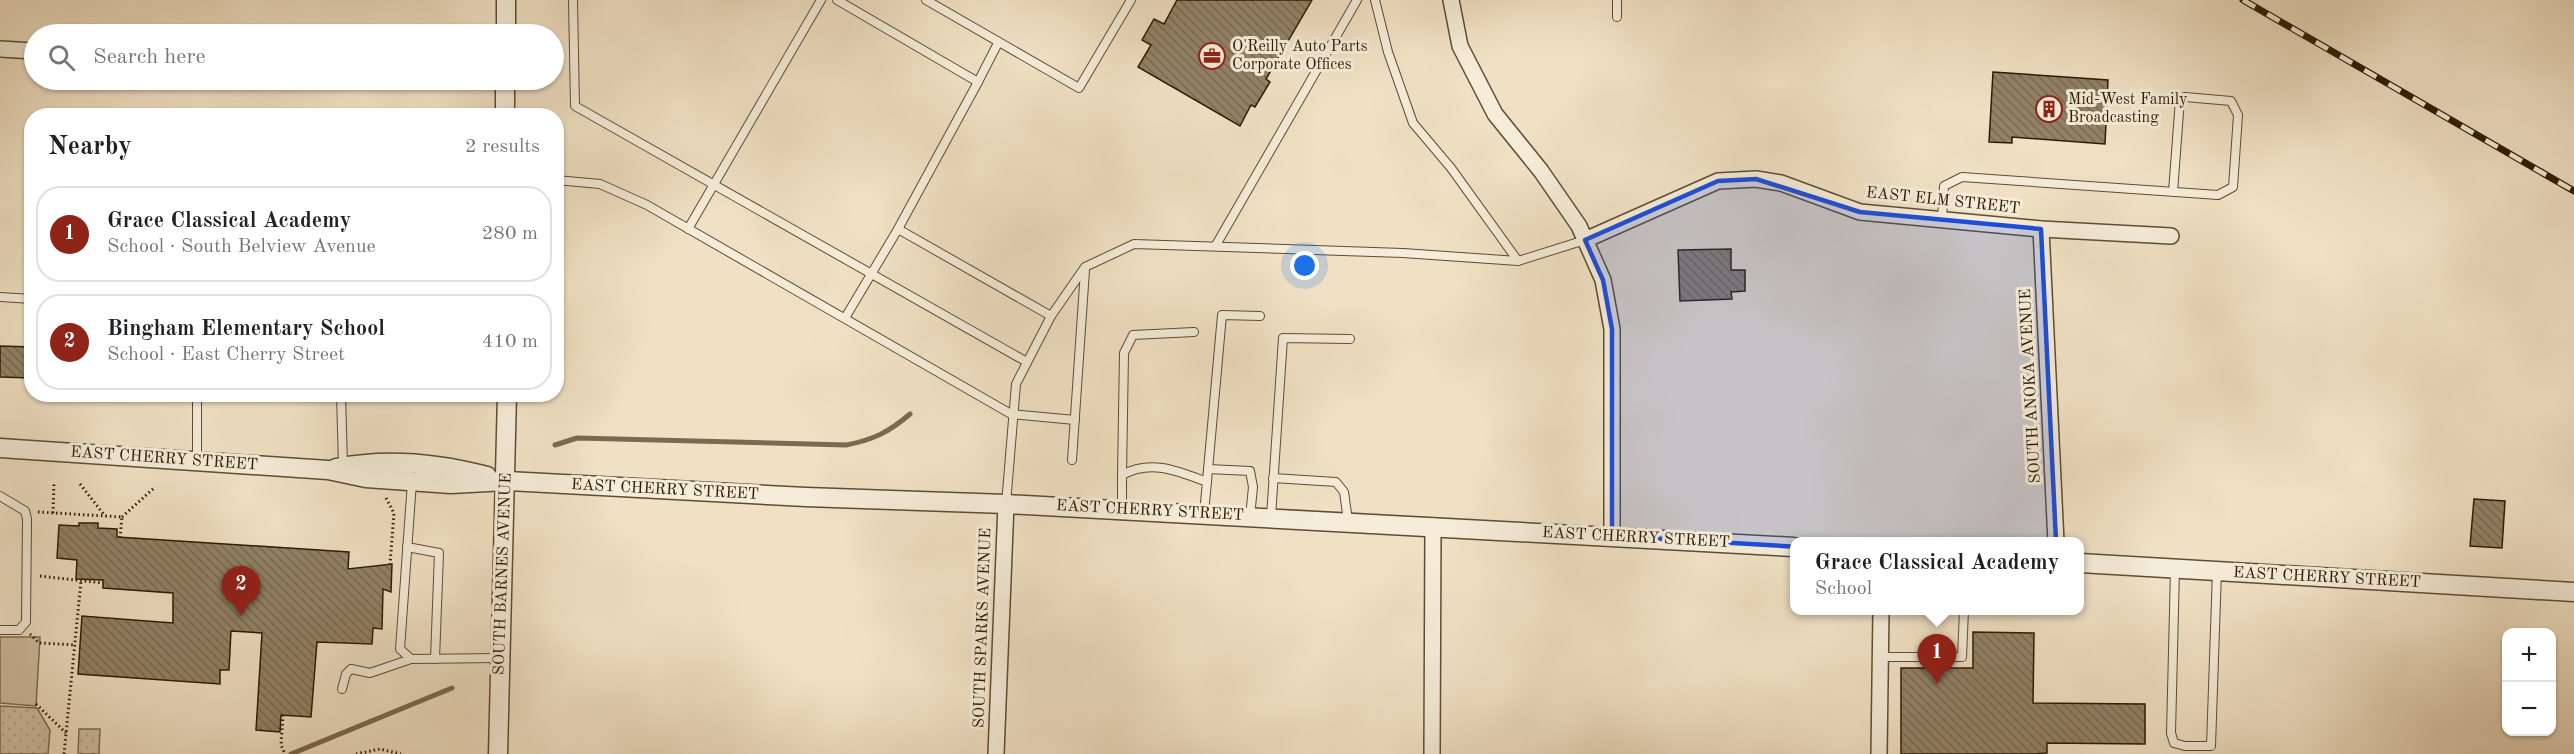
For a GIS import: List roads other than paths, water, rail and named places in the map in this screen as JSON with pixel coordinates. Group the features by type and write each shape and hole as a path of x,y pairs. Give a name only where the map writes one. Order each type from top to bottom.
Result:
{"street":[{"path":"506,0 506,24"},
{"path":"1451,0 1460,46 1496,114 1541,171 1579,226 1603,280 1612,329 1612,536"},
{"path":"0,49 24,50"},
{"path":"505,90 505,108"},
{"name":"EAST ELM STREET","path":"1585,240 1718,182 1756,179 1781,183 1860,212 2041,229 2171,236"},
{"name":"SOUTH ANOKA AVENUE","path":"2041,229 2056,537"},
{"name":"SOUTH BARNES AVENUE","path":"498,754 507,402"},
{"name":"EAST CHERRY STREET","path":"0,448 335,469 366,478 452,484 506,481 806,497 1006,504 1348,521 1790,548"},
{"name":"EAST CHERRY STREET","path":"335,469 366,462 449,466 506,481"},
{"name":"SOUTH SPARKS AVENUE","path":"996,754 1006,504"},
{"path":"1432,754 1433,526"},
{"name":"EAST CHERRY STREET","path":"2084,563 2574,592"},
{"path":"1879,754 1881,615"}],"lane":[{"path":"573,0 575,106 1027,362"},
{"path":"688,229 821,0"},
{"path":"837,0 978,82"},
{"path":"926,0 1079,88 1131,0"},
{"path":"1216,245 1357,0"},
{"path":"1375,0 1388,52 1413,123 1452,168 1518,261"},
{"path":"1617,0 1617,17"},
{"path":"845,318 898,229 998,43"},
{"path":"1942,219 1944,186 1962,177 2173,192 2218,195 2233,187 2238,115 2231,101 2185,97 2180,99 2173,192"},
{"path":"564,181 600,184 647,205 1011,414 1075,420"},
{"path":"898,229 1051,316"},
{"path":"1006,504 1011,414 1016,384 1051,316 1085,267 1134,244 1216,245 1518,261 1585,240"},
{"path":"1072,460 1085,267"},
{"path":"0,297 24,298"},
{"path":"1204,514 1222,315 1260,316"},
{"path":"1122,510 1124,353 1133,335 1194,332"},
{"path":"1271,518 1283,338 1350,339"},
{"path":"197,402 197,461"},
{"path":"335,469 340,402"},
{"path":"1122,475 1136,468 1166,467 1207,482"},
{"path":"1208,469 1250,471 1253,487 1250,516"},
{"path":"1273,478 1336,482 1344,492 1348,521"},
{"path":"411,659 402,653 400,644 412,481"},
{"path":"0,496 25,511 27,519 26,622 20,630 0,630"},
{"path":"407,547 439,553 435,659"},
{"path":"2175,569 2171,733 2174,743 2185,750 2211,746 2217,571"},
{"path":"1880,657 1962,657 1964,615"},
{"path":"342,689 346,674 351,669 370,673 411,659 501,658"}],"waterway":[{"path":"555,445 577,438 846,445 880,434 910,414"},
{"path":"291,754 452,688"}],"railway":[{"path":"2243,0 2574,191"}],"place":[{"name":"O'Reilly Auto Parts Corporate Offices","path":"1212,56"},
{"name":"Mid-West Family Broadcasting","path":"2049,109"},
{"name":"Bingham Elementary School","path":"241,616"},
{"name":"Grace Classical Academy","path":"1937,684"}]}
